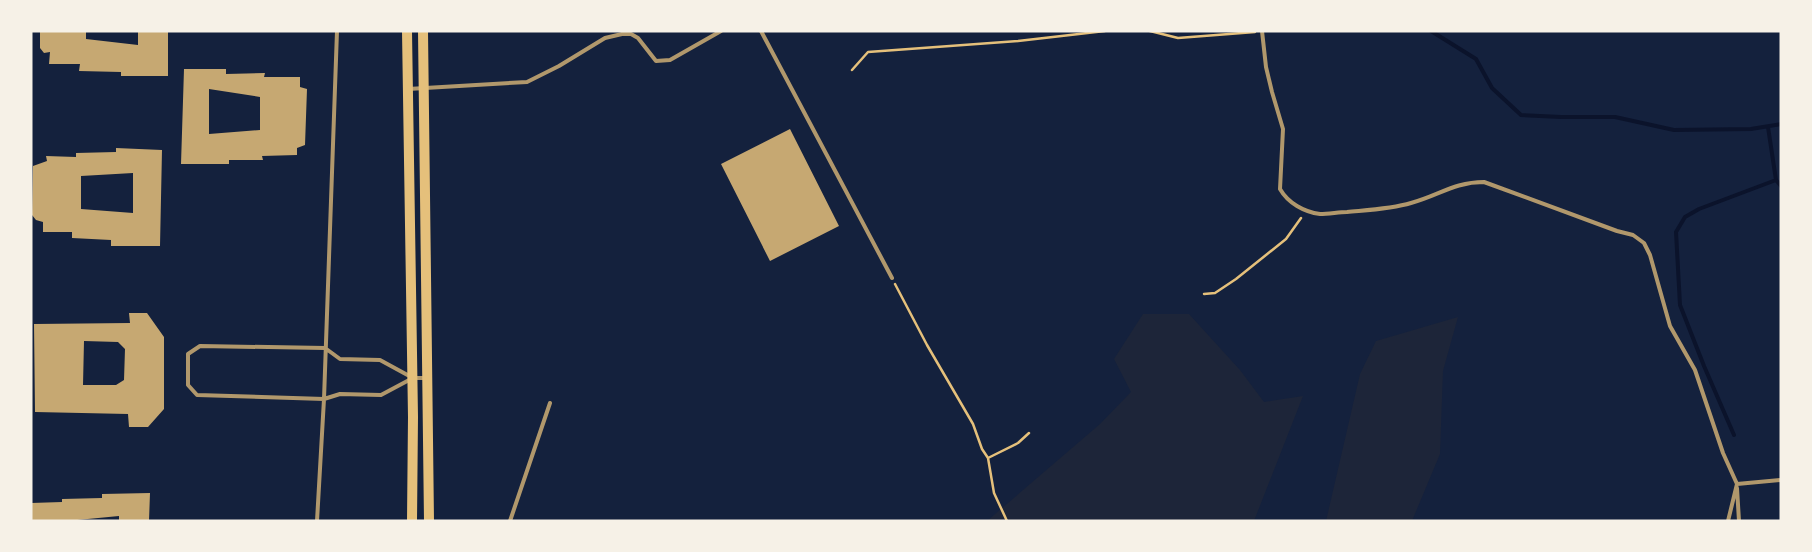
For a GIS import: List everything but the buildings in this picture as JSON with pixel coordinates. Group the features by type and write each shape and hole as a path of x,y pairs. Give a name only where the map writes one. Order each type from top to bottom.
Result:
{"main road":[{"path":"407,31 413,378 412,521"},
{"path":"423,31 429,521"}],"lane":[{"path":"317,521 324,399 337,31"},
{"path":"408,89 527,82 559,66 604,38 622,34 631,34 638,38 656,61 670,60 721,31"},
{"path":"761,31 892,278"},
{"path":"1267,31 1262,31 1266,67 1283,129 1280,189 1293,204 1321,214 1381,209 1412,203 1454,186 1471,182 1484,182 1617,231 1634,235 1644,244 1650,254 1670,326 1696,370 1723,453 1736,484 1739,521"},
{"path":"413,378 380,360 340,360 325,348 200,346 188,354 188,385 198,395 324,399 340,394 381,395 413,378 428,378"},
{"path":"510,521 550,403"},
{"path":"1736,484 1781,480"},
{"path":"1728,521 1736,484"}],"path":[{"path":"852,70 868,52 1018,41 1105,31"},
{"path":"1150,31 1178,38 1262,31"},
{"path":"1204,294 1215,293 1236,279 1286,239 1306,210"},
{"path":"892,278 927,345 973,424 982,449 988,458 994,493 1007,521"},
{"path":"988,458 1018,443 1029,433"}],"shaded area":[{"path":"1143,314 1189,314 1240,370 1264,402 1303,396 1254,521 987,521 1100,424 1131,392 1114,359"},
{"path":"1458,317 1443,371 1440,454 1412,521 1326,521 1360,374 1376,341"}],"waterway":[{"path":"1431,31 1476,59 1492,88 1521,115 1615,117 1674,130 1751,129 1781,124"},
{"path":"1768,127 1776,180 1781,186"},
{"path":"1734,435 1680,305 1676,232 1685,217 1699,209 1776,180"}]}
